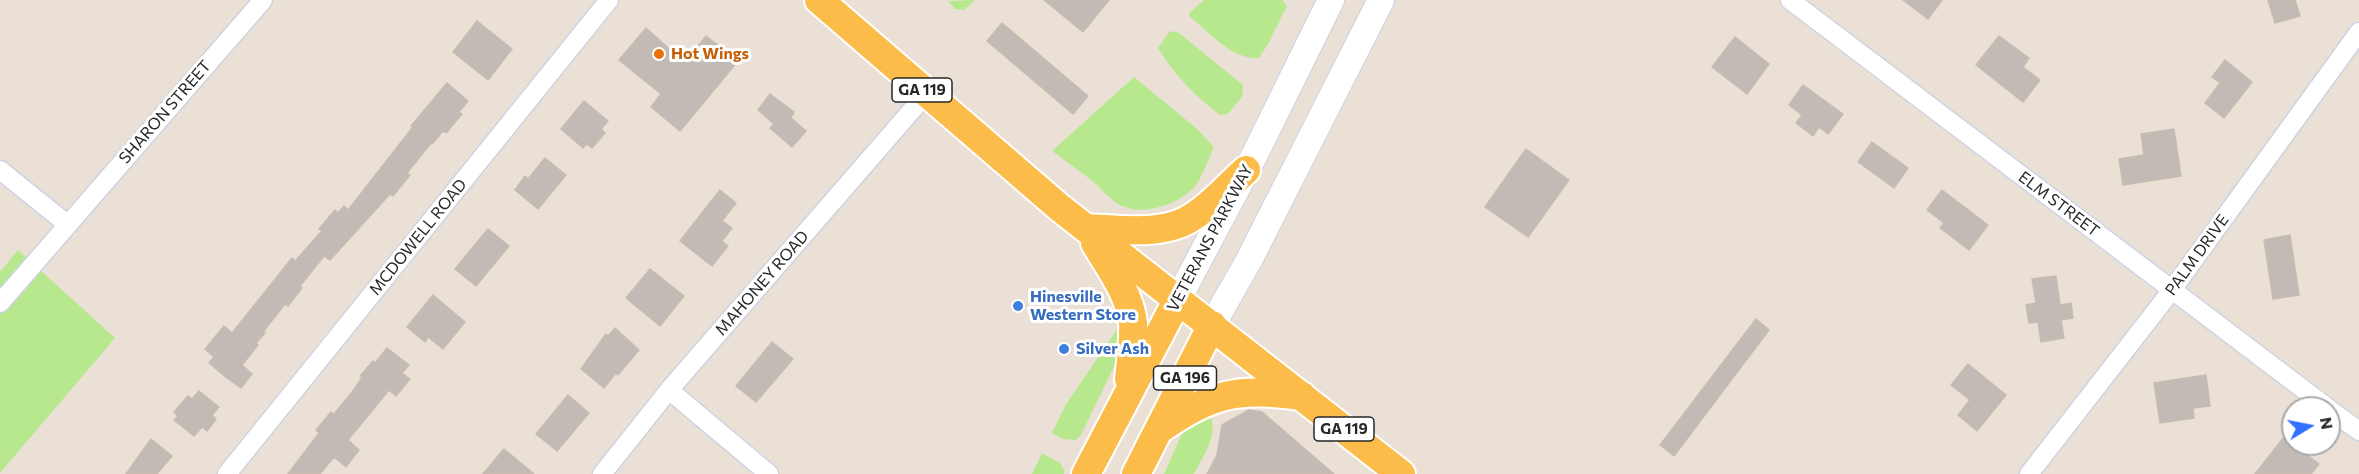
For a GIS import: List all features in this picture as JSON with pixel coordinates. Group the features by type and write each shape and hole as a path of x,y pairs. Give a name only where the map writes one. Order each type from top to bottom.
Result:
{"main road":[{"name":"GA 119","path":"819,0 1025,179 1401,474"},
{"name":"VETERANS PARKWAY","path":"1086,474 1246,170 1331,0"},
{"path":"1212,325 1248,262 1381,0"},
{"path":"1086,228 1144,229 1172,226 1194,217 1246,170"},
{"name":"GA 196","path":"1086,228 1117,281 1133,322 1127,397"},
{"name":"GA 196","path":"1136,474 1212,325"},
{"path":"1158,431 1187,411 1228,394 1270,392 1302,396"}],"street":[{"name":"SHARON STREET","path":"0,303 263,0"},
{"name":"MCDOWELL ROAD","path":"227,474 609,0"},
{"name":"ELM STREET","path":"1790,0 2313,396"},
{"name":"PALM DRIVE","path":"2029,474 2172,290 2359,32"},
{"name":"MAHONEY ROAD","path":"602,474 669,390 926,94"},
{"path":"0,170 67,224"},
{"path":"669,390 769,474"},
{"name":"ELM STREET","path":"2341,417 2359,431"}],"green space":[{"path":"975,0 964,10 955,9 948,1"},
{"path":"1204,0 1282,0 1287,6 1259,58 1239,55 1230,50 1189,16 1190,12"},
{"path":"1170,31 1179,33 1243,85 1242,97 1228,114 1220,115 1202,100 1164,58 1158,48"},
{"path":"1134,77 1196,128 1214,147 1199,181 1189,192 1161,207 1139,210 1117,203 1052,151"},
{"path":"18,250 115,338 0,473 0,272"},
{"path":"1120,325 1119,356 1081,435 1076,440 1063,439 1052,433 1065,406"},
{"path":"1204,412 1211,418 1213,425 1211,439 1194,474 1164,474 1185,427"},
{"path":"1042,453 1060,463 1064,474 1032,474"}],"building":[{"path":"1044,0 1109,0 1083,32"},
{"path":"1903,0 1942,0 1928,19"},
{"path":"2268,0 2295,0 2300,16 2275,23"},
{"path":"477,21 512,49 488,80 453,52"},
{"path":"1002,23 1088,96 1073,114 987,41"},
{"path":"646,28 685,63 706,36 738,61 680,131 651,107 661,94 619,60"},
{"path":"1999,36 2029,58 2023,67 2040,80 2023,102 1976,65"},
{"path":"1735,37 1769,64 1747,94 1712,67"},
{"path":"2225,60 2252,82 2224,118 2205,103 2220,83 2212,77"},
{"path":"447,83 468,101 459,112 462,114 446,133 443,131 431,143 407,173 410,175 393,196 390,194 330,260 324,256 300,286 302,288 288,306 285,304 263,332 265,333 256,343 258,345 242,365 252,374 241,388 209,363 214,357 205,349 224,326 232,333 292,258 295,261 322,231 319,229 335,210 338,213 344,206 348,210 413,127 411,126"},
{"path":"1803,85 1843,114 1828,134 1819,127 1813,136 1796,123 1802,115 1789,105"},
{"path":"770,94 794,112 791,118 806,131 792,147 770,128 774,124 758,110"},
{"path":"584,101 608,121 601,129 605,133 592,148 587,144 583,148 561,129"},
{"path":"2174,129 2181,176 2123,185 2119,159 2144,155 2141,134"},
{"path":"1872,142 1908,168 1894,188 1858,162"},
{"path":"1526,149 1569,180 1528,237 1485,207"},
{"path":"545,158 566,175 538,209 515,190 525,176 528,179"},
{"path":"720,190 736,203 722,221 732,228 722,241 728,246 712,266 680,241"},
{"path":"1942,190 1988,225 1969,250 1940,228 1944,223 1927,210"},
{"path":"488,229 509,246 476,286 455,269"},
{"path":"2290,235 2299,295 2273,299 2264,240"},
{"path":"650,269 684,296 660,326 626,298"},
{"path":"2056,276 2060,305 2071,303 2073,318 2061,320 2064,338 2041,342 2038,322 2029,323 2026,305 2036,303 2032,279"},
{"path":"433,295 465,322 443,349 428,337 425,342 407,327"},
{"path":"1756,319 1769,330 1674,456 1660,445"},
{"path":"615,328 639,350 604,388 581,369 606,334 608,336"},
{"path":"772,342 793,359 756,402 736,386"},
{"path":"387,348 409,365 402,373 410,379 396,396 389,390 348,440 359,450 346,467 334,457 320,474 288,474 319,433 316,430 331,412 334,414 362,378 360,376"},
{"path":"1968,364 2006,395 1977,431 1958,415 1970,400 1951,385"},
{"path":"2206,375 2210,406 2193,408 2194,418 2160,423 2154,383"},
{"path":"199,391 219,407 212,415 216,419 207,431 202,427 194,436 174,420 178,416 174,412 188,396 192,399"},
{"path":"568,395 589,413 557,451 536,434"},
{"path":"1249,410 1262,412 1334,474 1207,474 1217,455 1222,425"},
{"path":"151,439 172,456 157,474 126,474"},
{"path":"2281,441 2281,456 2308,456 2319,464 2311,474 2255,474"},
{"path":"504,449 534,474 483,474"}],"place":[{"name":"Hot Wings","path":"659,54"},
{"name":"Hinesville Western Store","path":"1018,306"},
{"name":"Silver Ash","path":"1064,349"}]}
